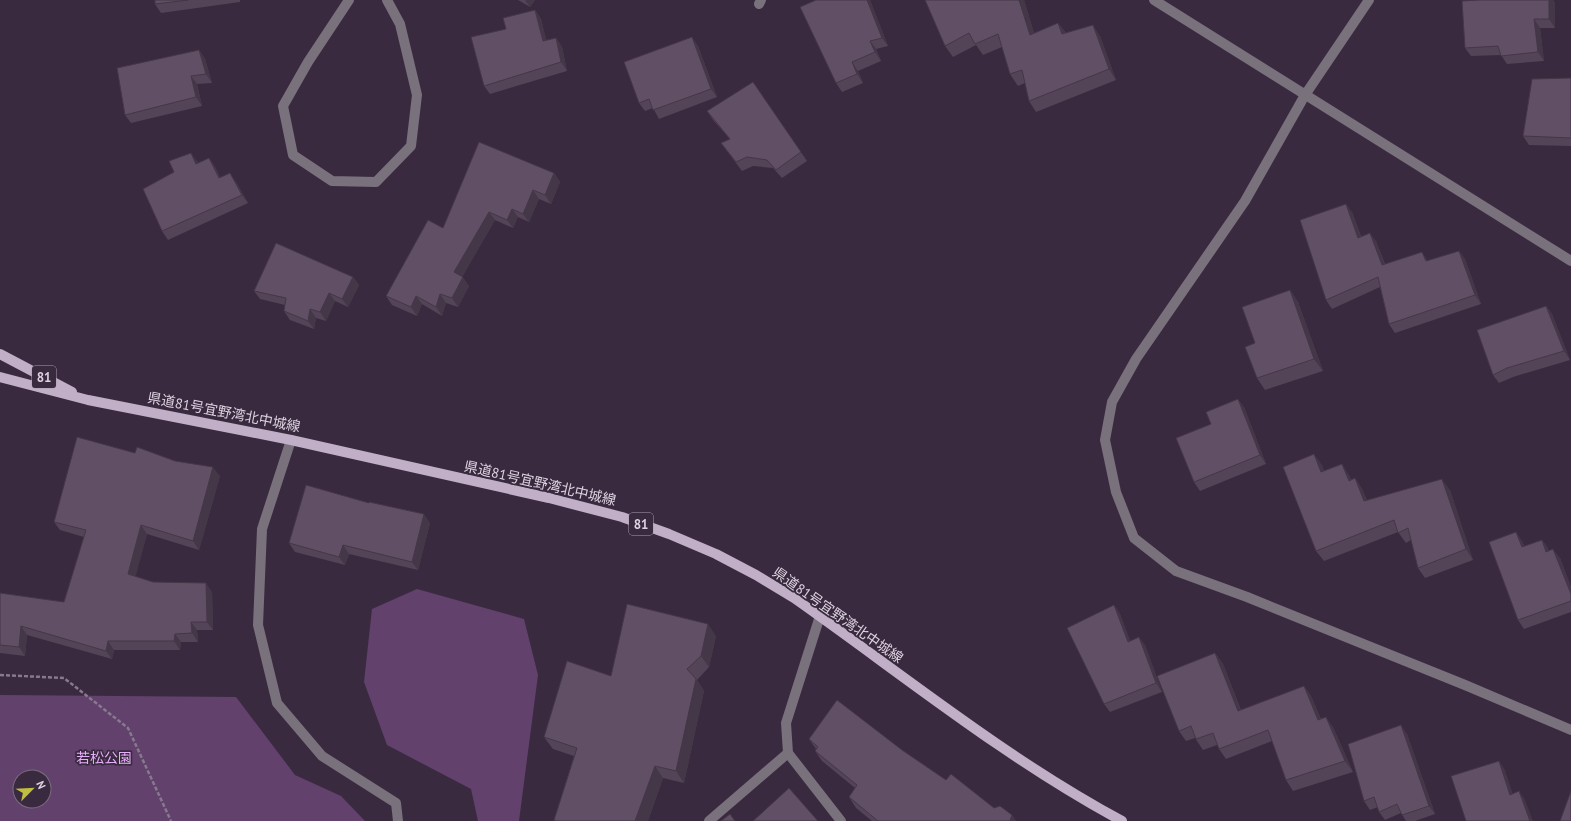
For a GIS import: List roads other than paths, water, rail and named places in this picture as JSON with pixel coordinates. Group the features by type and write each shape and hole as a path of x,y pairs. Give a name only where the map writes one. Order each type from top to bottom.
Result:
{"main road":[{"name":"県道81号宜野湾北中城線","path":"0,354 88,400"},
{"name":"県道81号宜野湾北中城線","path":"0,377 88,400 290,440 549,498 622,517 669,534 716,554 756,575 794,598 1022,761 1097,808 1122,821"}],"street":[{"path":"350,0 308,62 283,106 293,155 332,182 376,182 411,146 417,96 400,24 387,0"},
{"path":"1154,0 1571,261"},
{"path":"1369,0 1305,95 1244,201 1136,359 1112,402 1105,440 1116,492 1134,538 1176,571 1254,600 1458,682 1571,730"},
{"path":"290,440 262,529 258,625 277,704 322,756 396,803 398,821"},
{"path":"820,616 786,723 788,753 841,821"},
{"path":"710,821 788,753"}],"park label":[{"name":"若松公園","path":"104,758"}]}
